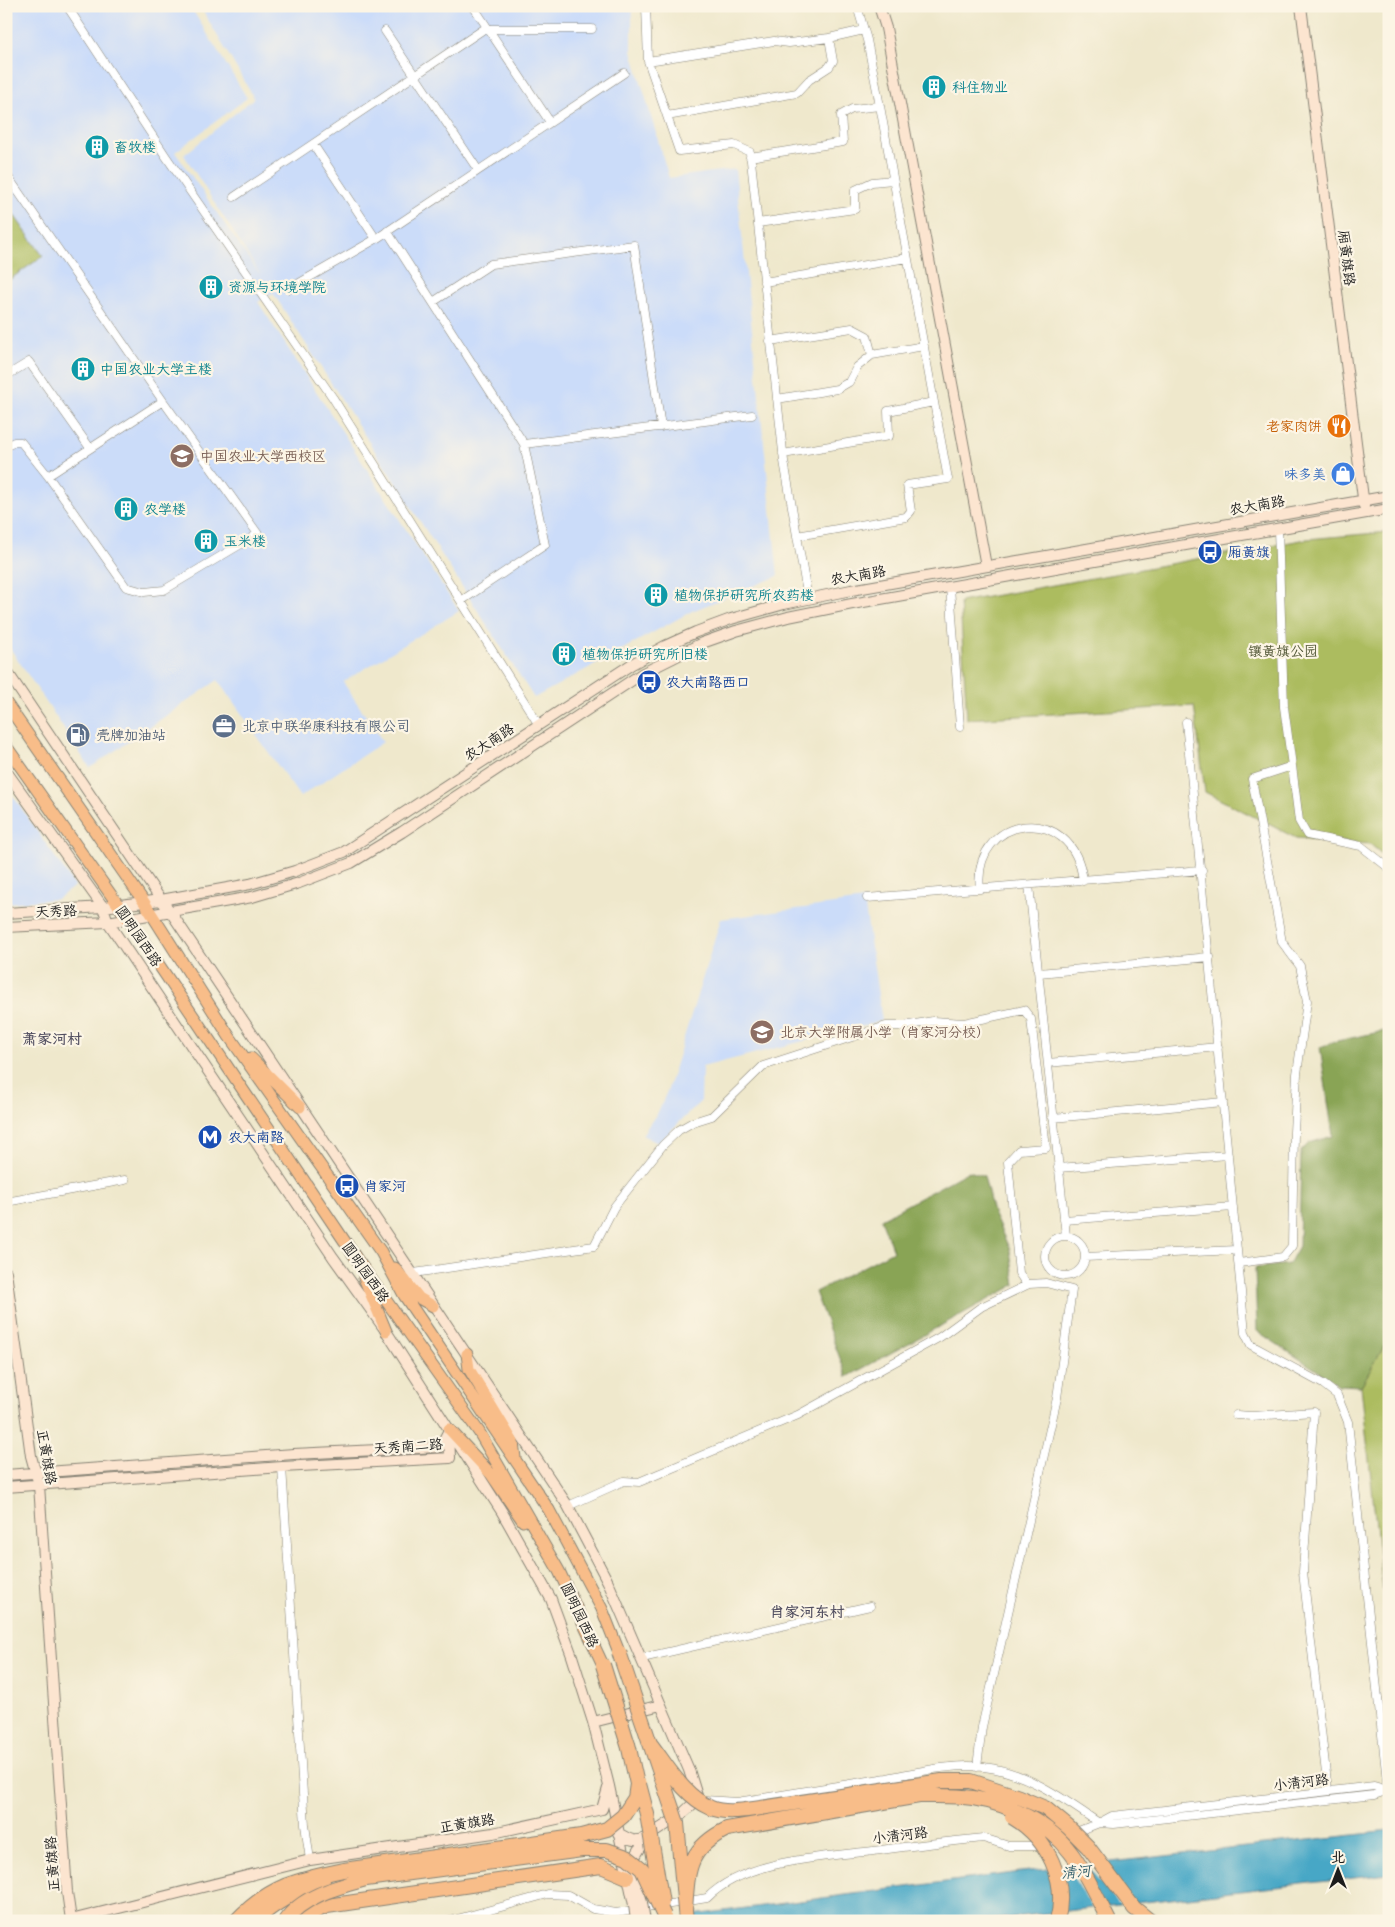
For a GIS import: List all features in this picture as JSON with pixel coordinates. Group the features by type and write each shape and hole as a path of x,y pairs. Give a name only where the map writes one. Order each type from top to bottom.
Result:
{"highway":[{"name":"圆明园西路","path":"619,1652 677,1823 686,1915"},
{"name":"圆明园西路","path":"603,1664 647,1814 665,1918"},
{"path":"649,1742 683,1787 696,1799 712,1808 732,1811 942,1781 971,1780 1019,1797 1045,1808 1068,1827 1088,1847 1134,1908 1150,1921"},
{"path":"236,1921 256,1901 279,1888 306,1877 581,1836 607,1829 623,1816 635,1798 637,1784 628,1744"},
{"path":"686,1915 688,1876 694,1856 710,1837 727,1829 919,1796 984,1800 1025,1815 1052,1833 1070,1852 1086,1875 1109,1921"},
{"path":"984,1800 1020,1822 1037,1837 1053,1860 1060,1886 1060,1911 1056,1921"},
{"path":"284,1921 288,1915 309,1900 335,1888 366,1879 582,1850 607,1850 626,1857 642,1869 665,1918"},
{"path":"294,1921 327,1906 601,1866 627,1877"},
{"path":"255,1921 268,1909 291,1894 344,1870"}],"main road":[{"name":"圆明园西路","path":"6,703 144,902 229,1036 380,1252 404,1295 515,1460 558,1527 602,1609 619,1652"},
{"name":"圆明园西路","path":"6,746 128,919 356,1258 479,1432 559,1571 603,1664"},
{"path":"6,753 17,763"},
{"path":"229,1036 300,1107"},
{"path":"380,1252 419,1298 433,1306"},
{"path":"356,1258 386,1331"},
{"path":"467,1354 469,1369 513,1442 515,1460"},
{"path":"449,1429 491,1474 559,1571"}],"street":[{"path":"67,6 165,155 333,398 539,725"},
{"path":"473,6 550,122"},
{"path":"646,6 648,61 679,151 734,145 750,152 783,454 808,599"},
{"path":"797,536 906,517 911,511 907,486 948,479 880,106 857,6"},
{"path":"879,6 888,38 986,566"},
{"name":"厢黄旗路","path":"1301,6 1365,514"},
{"path":"234,197 484,29 592,29"},
{"path":"648,61 774,41 789,43 830,38 864,30"},
{"path":"385,31 478,170"},
{"path":"667,116 797,93 809,80 829,67 833,61 830,38"},
{"path":"289,289 376,239 624,73"},
{"path":"750,157 843,142 841,115 852,109 880,106"},
{"path":"312,144 376,239"},
{"path":"6,174 163,401 258,534 164,590 144,592 126,587 48,476 21,442 14,442 6,447"},
{"path":"758,223 855,209 855,190 872,182 893,180"},
{"path":"387,231 524,444 545,545 461,601"},
{"path":"433,302 491,264 634,245 661,426"},
{"path":"764,282 907,258"},
{"path":"770,341 852,328 867,336 872,355"},
{"path":"777,399 837,389 849,382 857,367 872,355 924,346"},
{"path":"6,376 29,362 90,448"},
{"path":"48,476 163,401"},
{"path":"783,454 889,436 888,411 934,402"},
{"path":"524,444 752,415"},
{"name":"农大南路","path":"144,902 250,884 295,871 344,852 632,664 665,646 731,619 808,599 1389,496"},
{"name":"农大南路","path":"128,919 252,897 299,883 351,863 402,832 643,673 702,644 736,631 788,617 1389,509"},
{"path":"1278,529 1284,707 1300,821 1307,835 1361,846 1389,868"},
{"path":"950,587 960,727"},
{"path":"6,670 414,1273 433,1306 568,1506 608,1582 642,1658 660,1705 689,1770 698,1799 717,1802 737,1802 946,1768 977,1767 1005,1772 1030,1781 1063,1798 1099,1823"},
{"path":"1186,722 1246,1332 1251,1345 1337,1395 1348,1422 1389,1790"},
{"path":"1238,1263 1283,1257 1292,1246 1294,1122 1297,1074 1306,1002 1300,966 1282,942 1252,779 1292,766"},
{"name":"圆明园西路","path":"6,771 103,907 108,922 333,1257 386,1331 502,1512 551,1598 593,1722 609,1786 627,1877 645,1921"},
{"path":"980,889 980,867 986,852 996,839 1010,830 1026,826 1043,827 1058,834 1071,845 1079,859 1083,881"},
{"path":"867,898 1202,870"},
{"path":"1029,885 1066,1236"},
{"name":"天秀路","path":"6,913 103,907 144,902"},
{"name":"天秀路","path":"6,927 108,922 128,919"},
{"path":"1038,973 1210,957"},
{"path":"414,1273 594,1246 614,1207 663,1146 679,1130 693,1122 712,1116 763,1066 886,1026 903,1026 934,1021 964,1023 1024,1010 1031,1020 1046,1148 1020,1150 1008,1162 1019,1273 1027,1285"},
{"path":"1048,1063 1218,1047"},
{"path":"1053,1118 1223,1102"},
{"path":"1058,1168 1228,1155"},
{"path":"6,1202 124,1180"},
{"path":"1064,1220 1233,1207"},
{"path":"1059,1236 1066,1236 1072,1237 1082,1245 1085,1257 1080,1268 1069,1275 1056,1273 1050,1269 1045,1256 1049,1244 1059,1236"},
{"path":"1085,1257 1237,1250"},
{"name":"正黄旗路","path":"6,1272 31,1456 39,1485 66,1882 71,1920 310,1860 493,1833 602,1809 609,1786"},
{"path":"977,1767 982,1727 1058,1398 1072,1290 1069,1275"},
{"path":"568,1506 624,1481 639,1482 798,1415 940,1337 981,1307 1027,1285 1046,1283 1072,1290"},
{"path":"1236,1415 1252,1416 1314,1412 1303,1572 1328,1791"},
{"name":"天秀南二路","path":"6,1475 294,1454 440,1447 449,1429"},
{"name":"天秀南二路","path":"6,1488 282,1467 450,1458 449,1429"},
{"path":"282,1467 304,1815 310,1860"},
{"path":"642,1658 870,1606"},
{"path":"593,1722 660,1705"},
{"name":"小清河路","path":"450,1921 548,1894 568,1896 593,1909 616,1914 706,1898 728,1881 755,1871 797,1860 983,1838 1009,1846 1037,1846 1099,1823 1112,1816 1374,1786 1389,1790"},
{"name":"小清河路","path":"1099,1823 1114,1824 1374,1795 1389,1790"},
{"name":"圆明园西路","path":"636,1921 638,1904 633,1860 647,1836 681,1815 698,1799"},
{"path":"618,1833 629,1840 637,1841 647,1836"}],"shaded area":[{"path":"6,6 190,6 247,98 175,152 263,279 184,155 254,98 200,6 632,6 632,51 669,178 735,169 778,576 692,611 534,698 273,293 258,302 459,611 343,682 383,742 300,797 218,680 90,768 6,642"},
{"path":"6,786 75,886 57,899 6,903"},
{"name":"北京大学附属小学（肖家河分校）","path":"864,900 882,1021 702,1067 701,1101 658,1143 642,1135 658,1112 668,1089 721,919"}],"green space":[{"path":"6,204 43,256 6,282"},
{"name":"镶黄旗公园","path":"1389,532 1389,860 1370,844 1296,838 1205,792 1194,706 967,719 960,602 1307,539"},
{"path":"1389,1030 1389,1338 1361,1386 1339,1385 1257,1331 1255,1268 1289,1264 1299,1246 1301,1151 1309,1143 1333,1136 1320,1047 1337,1041"},
{"path":"969,1171 984,1176 993,1213 1010,1250 1015,1285 847,1377 815,1292 893,1251 881,1219"},
{"path":"1389,1338 1389,1645 1361,1386"}],"water":[{"name":"清河","path":"1389,1831 1389,1874 979,1921 647,1921 1021,1872"}],"pier":[{"path":"1097,1861 1133,1905 1122,1907 1084,1862"},
{"path":"1076,1863 1105,1908 1094,1910 1065,1864"},
{"path":"695,1911 696,1921 644,1921 646,1918"}],"place":[{"name":"科住物业","path":"934,87"},
{"name":"畜牧楼","path":"97,147"},
{"name":"资源与环境学院","path":"211,287"},
{"name":"中国农业大学主楼","path":"83,369"},
{"name":"老家肉饼","path":"1339,426"},
{"name":"中国农业大学西校区","path":"182,456"},
{"name":"味多美","path":"1343,474"},
{"name":"农学楼","path":"126,509"},
{"name":"玉米楼","path":"206,541"},
{"name":"厢黄旗","path":"1210,552"},
{"name":"植物保护研究所农药楼","path":"656,595"},
{"name":"植物保护研究所旧楼","path":"564,654"},
{"name":"农大南路西口","path":"649,682"},
{"name":"北京中联华康科技有限公司","path":"224,726"},
{"name":"壳牌加油站","path":"78,735"},
{"name":"北京大学附属小学（肖家河分校）","path":"762,1032"},
{"name":"农大南路","path":"210,1137"},
{"name":"肖家河","path":"347,1186"}],"district":[{"name":"萧家河村","path":"52,1039"},
{"name":"肖家河东村","path":"807,1612"}]}
